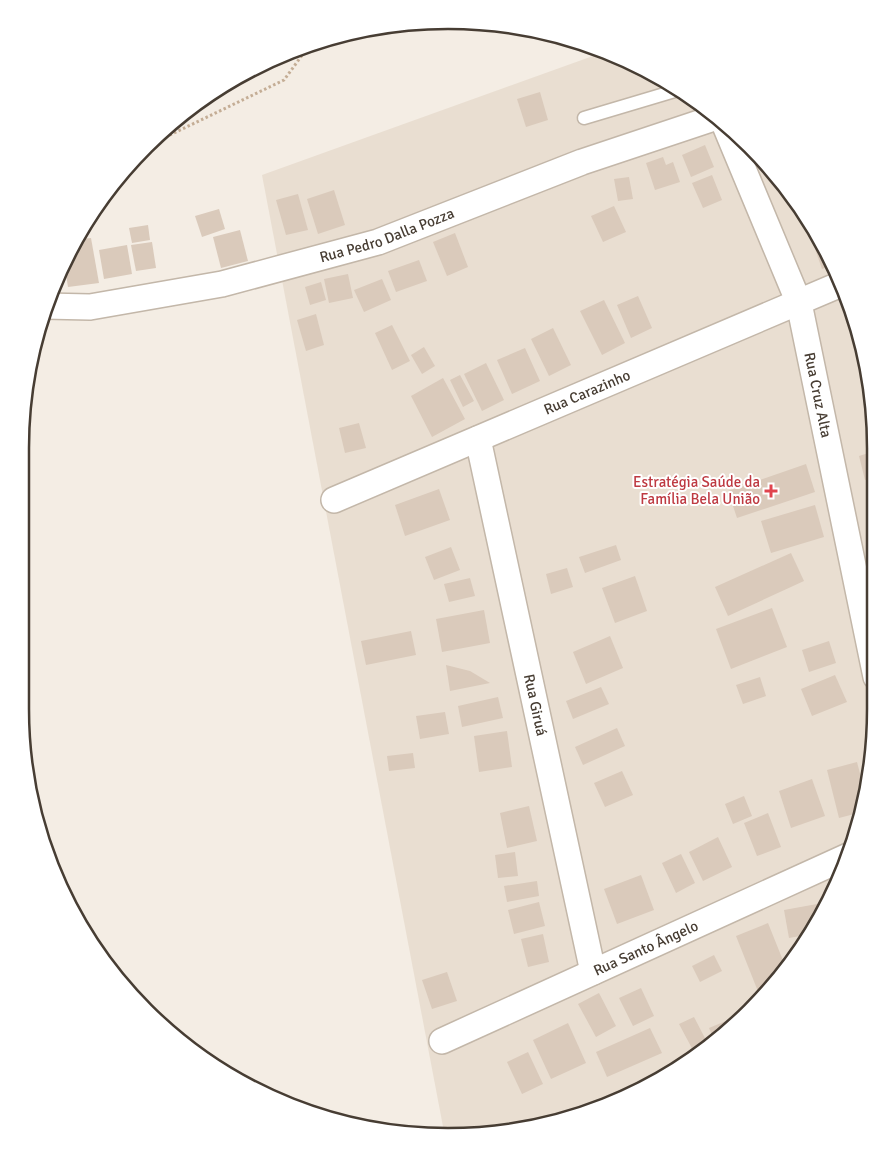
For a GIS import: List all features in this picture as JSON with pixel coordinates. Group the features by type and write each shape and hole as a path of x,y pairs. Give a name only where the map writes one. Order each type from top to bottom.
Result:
{"street":[{"name":"Rua Pedro Dalla Pozza","path":"54,306 90,307 222,284 378,242 582,162 709,120"},
{"name":"Rua Cruz Alta","path":"731,140 799,303 867,634"},
{"name":"Rua Carazinho","path":"334,500 835,287"},
{"name":"Rua Giruá","path":"478,439 593,972"},
{"name":"Rua Santo Ângelo","path":"442,1041 838,860"}],"lane":[{"path":"584,118 670,92"}],"path":[{"path":"170,135 284,80 301,56"}],"shaded area":[{"path":"594,56 633,72 681,99 703,115 744,152 781,193 797,215 824,263 845,313 859,366 864,393 866,421 867,709 864,764 853,818 845,844 824,894 797,942 781,964 744,1005 703,1042 681,1058 633,1085 583,1106 557,1114 503,1125 443,1128 262,175"}],"building":[{"path":"540,92 548,120 526,127 517,99"},
{"path":"705,145 714,167 691,177 682,155"},
{"path":"663,157 666,165 673,162 680,182 655,190 646,163"},
{"path":"712,175 722,200 703,208 692,183"},
{"path":"629,177 633,199 618,201 614,179"},
{"path":"334,190 345,225 318,234 307,199"},
{"path":"298,194 308,230 286,235 276,200"},
{"path":"614,206 626,232 603,242 591,216"},
{"path":"219,209 225,229 202,237 195,216"},
{"path":"148,225 150,240 132,243 129,228"},
{"path":"240,230 248,261 221,268 213,237"},
{"path":"455,233 468,267 447,276 433,242"},
{"path":"91,238 99,283 68,287 66,276 85,239"},
{"path":"152,242 156,268 136,271 131,245"},
{"path":"814,243 826,268 822,269"},
{"path":"127,245 132,274 104,279 99,250"},
{"path":"419,260 427,281 396,292 388,271"},
{"path":"348,274 353,298 329,303 324,279"},
{"path":"382,279 391,300 364,312 354,290"},
{"path":"321,282 326,300 310,305 305,287"},
{"path":"638,296 652,328 631,338 617,305"},
{"path":"604,300 625,343 602,355 580,311"},
{"path":"316,314 324,345 306,351 297,320"},
{"path":"392,325 410,361 392,370 375,333"},
{"path":"553,328 571,365 549,376 531,339"},
{"path":"424,347 435,366 422,374 411,355"},
{"path":"525,348 540,381 512,394 497,360"},
{"path":"486,363 504,400 482,411 464,374"},
{"path":"460,375 474,401 463,407 450,380"},
{"path":"443,378 465,419 432,437 411,396"},
{"path":"359,423 366,448 345,453 339,428"},
{"path":"867,454 867,479 865,480 859,456"},
{"name":"Estratégia Saúde da Família Bela União","path":"806,464 815,492 737,518 728,491"},
{"path":"439,489 450,520 405,536 395,505"},
{"path":"815,505 824,537 771,553 761,521"},
{"path":"616,545 621,560 585,573 579,557"},
{"path":"451,547 460,570 434,580 425,557"},
{"path":"791,553 804,581 728,616 715,587"},
{"path":"567,568 573,587 551,594 546,574"},
{"path":"635,576 647,611 615,623 602,588"},
{"path":"470,578 475,596 449,602 444,584"},
{"path":"772,608 787,647 731,669 716,629"},
{"path":"484,610 490,643 442,652 436,619"},
{"path":"411,631 416,655 366,665 361,641"},
{"path":"610,636 623,668 586,684 573,652"},
{"path":"829,641 836,663 809,672 802,650"},
{"path":"446,665 470,671 490,683 450,691"},
{"path":"835,675 847,702 812,716 801,689"},
{"path":"760,677 766,696 743,704 736,685"},
{"path":"601,687 609,704 573,719 566,701"},
{"path":"498,697 503,718 462,727 458,706"},
{"path":"445,712 449,734 420,739 416,716"},
{"path":"617,728 625,746 583,765 575,747"},
{"path":"507,731 512,767 479,772 474,736"},
{"path":"413,753 415,768 389,771 387,756"},
{"path":"857,762 861,779 854,814 839,818 827,770"},
{"path":"622,771 633,795 605,807 594,783"},
{"path":"812,779 825,816 791,828 779,791"},
{"path":"744,796 752,816 733,824 725,804"},
{"path":"529,806 537,841 507,848 500,813"},
{"path":"768,813 781,847 757,856 744,823"},
{"path":"718,837 732,867 703,881 689,852"},
{"path":"515,852 518,876 498,878 495,855"},
{"path":"681,854 695,883 676,893 662,863"},
{"path":"641,875 654,910 617,924 604,889"},
{"path":"537,881 539,896 507,902 504,886"},
{"path":"539,902 545,926 514,934 508,910"},
{"path":"819,904 801,936 789,938 784,910"},
{"path":"768,923 783,961 758,991 736,936"},
{"path":"543,934 549,962 528,967 521,939"},
{"path":"714,955 722,971 700,982 692,966"},
{"path":"447,972 457,1001 432,1009 422,980"},
{"path":"641,988 654,1016 633,1026 619,998"},
{"path":"599,993 616,1026 596,1037 578,1004"},
{"path":"694,1017 706,1040 693,1050 679,1024"},
{"path":"728,1020 712,1035 709,1028"},
{"path":"568,1023 586,1063 551,1079 533,1040"},
{"path":"650,1028 662,1053 607,1077 596,1052"},
{"path":"528,1052 543,1084 522,1094 507,1062"}],"place":[{"name":"Estratégia Saúde da Família Bela União","path":"771,491"}]}
